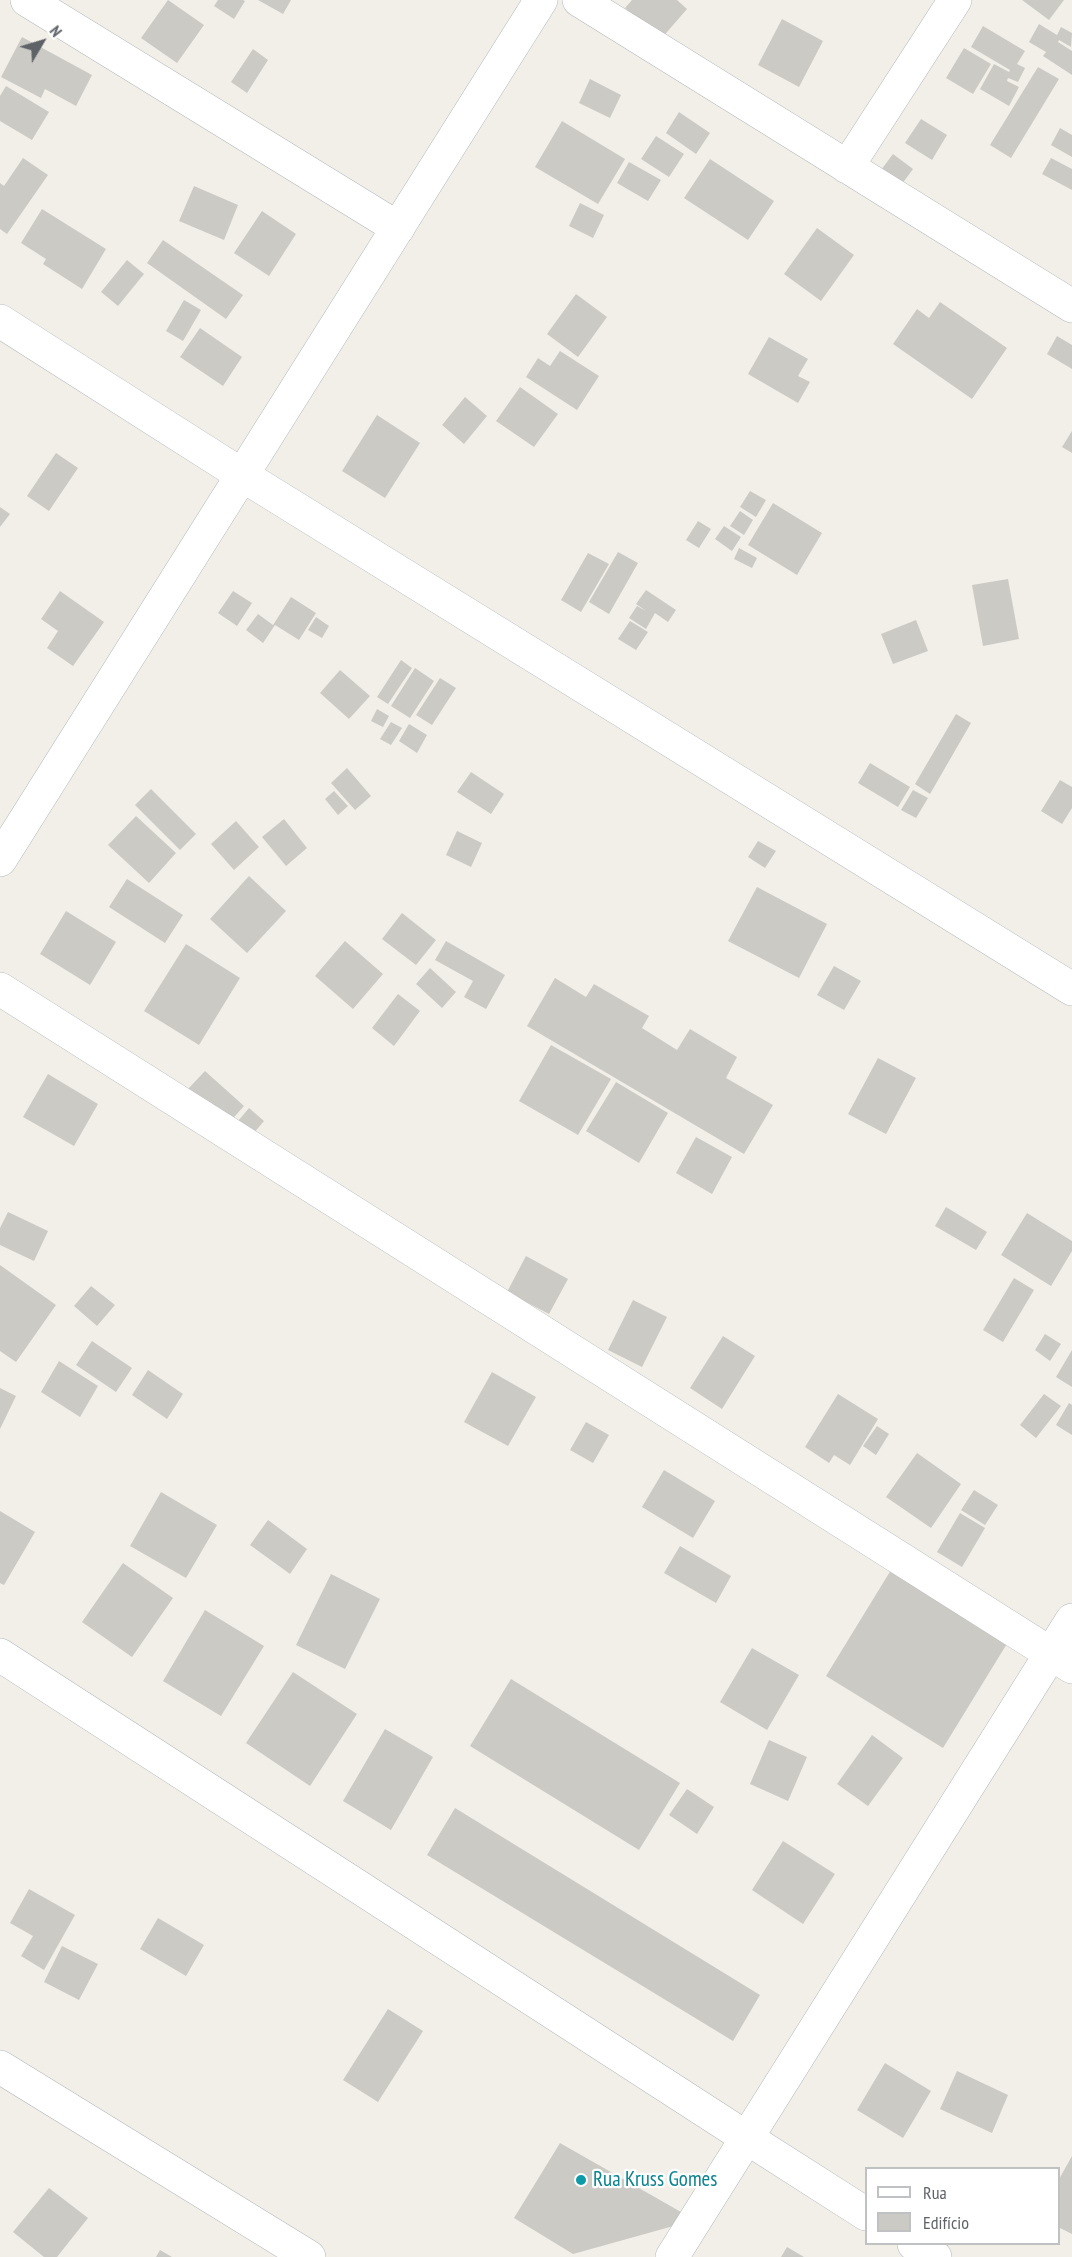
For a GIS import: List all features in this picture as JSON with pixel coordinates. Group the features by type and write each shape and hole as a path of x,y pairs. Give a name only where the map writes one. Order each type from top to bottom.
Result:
{"street":[{"path":"27,0 398,228"},
{"path":"0,860 10,825 242,475 541,0"},
{"path":"579,0 847,166 1070,300"},
{"path":"847,166 955,0"},
{"path":"0,321 242,475 1072,989"},
{"path":"0,988 1062,1660"},
{"path":"672,2257 747,2138 1062,1660 1072,1620"},
{"path":"0,1655 865,2213"},
{"path":"0,2067 309,2257"},
{"path":"916,2245 935,2257"}],"building":[{"path":"168,0 204,25 177,63 141,38"},
{"path":"218,0 245,1 234,19 214,6"},
{"path":"258,0 291,0 283,14"},
{"path":"632,0 677,0 687,9 661,39 625,8"},
{"path":"1022,0 1064,0 1049,20"},
{"path":"782,19 823,41 799,87 758,65"},
{"path":"1039,24 1057,35 1061,27 1072,33 1071,47 1059,40 1058,42 1072,51 1072,75 1043,56 1046,52 1029,42"},
{"path":"983,26 1025,51 1017,64 1025,68 1018,82 1008,78 1007,81 1019,87 1009,106 980,89 994,64 1009,72 1010,70 971,47"},
{"path":"22,37 92,75 76,106 45,89 41,98 1,77"},
{"path":"964,48 991,64 973,94 946,78"},
{"path":"253,49 268,60 247,93 231,82"},
{"path":"1038,67 1059,79 1011,158 990,145"},
{"path":"590,79 621,95 610,118 579,103"},
{"path":"6,86 49,112 32,140 0,121 0,96"},
{"path":"679,112 710,133 696,154 666,133"},
{"path":"921,119 947,135 932,160 905,143"},
{"path":"562,121 625,159 598,204 535,167"},
{"path":"1060,128 1072,135 1072,157 1051,145"},
{"path":"656,136 684,154 669,177 641,159"},
{"path":"893,154 913,169 899,188 878,174"},
{"path":"23,158 48,175 7,234 0,229 0,183 4,186"},
{"path":"1051,158 1072,169 1072,190 1042,174"},
{"path":"710,159 774,201 748,240 684,198"},
{"path":"629,162 661,180 648,201 617,183"},
{"path":"194,186 238,205 224,240 179,221"},
{"path":"580,203 604,215 593,238 569,226"},
{"path":"42,209 106,249 82,289 43,264 46,259 21,243"},
{"path":"262,211 296,234 269,276 234,253"},
{"path":"817,228 854,255 821,301 784,274"},
{"path":"163,240 243,295 226,319 147,263"},
{"path":"127,260 144,274 118,306 101,292"},
{"path":"576,294 607,317 578,357 547,334"},
{"path":"184,300 201,310 183,341 166,331"},
{"path":"940,302 1007,348 972,399 893,344 917,309 929,318"},
{"path":"200,328 242,357 223,386 180,357"},
{"path":"1057,336 1072,345 1072,369 1047,354"},
{"path":"769,337 808,359 798,376 810,382 798,403 748,374"},
{"path":"560,351 599,376 577,410 526,377 538,358 550,366"},
{"path":"520,387 558,414 534,447 496,421"},
{"path":"465,397 487,416 464,444 442,425"},
{"path":"377,415 420,443 385,498 342,471"},
{"path":"1072,431 1072,453 1062,447"},
{"path":"56,453 78,468 49,511 27,496"},
{"path":"750,491 766,500 756,517 740,507"},
{"path":"773,503 822,533 797,575 748,545"},
{"path":"0,507 10,514 0,527"},
{"path":"740,511 753,520 744,535 730,526"},
{"path":"698,521 711,529 699,548 686,540"},
{"path":"724,526 741,537 732,551 715,539"},
{"path":"739,548 757,558 752,568 734,559"},
{"path":"618,552 638,563 609,614 589,602"},
{"path":"588,553 609,564 581,612 561,600"},
{"path":"1008,579 1019,639 983,646 972,585"},
{"path":"646,590 676,610 668,622 655,613 646,629 629,618 637,606 646,611 636,604"},
{"path":"60,591 104,622 73,666 47,648 58,631 41,619"},
{"path":"233,591 252,603 237,626 218,613"},
{"path":"291,597 316,613 299,640 275,625 263,643 246,630 258,614 273,625"},
{"path":"316,617 329,626 322,638 308,630"},
{"path":"916,620 928,651 893,664 881,634"},
{"path":"630,621 648,632 636,650 618,639"},
{"path":"401,660 412,668 388,704 377,697"},
{"path":"415,668 434,681 410,718 391,706"},
{"path":"340,670 370,696 349,719 320,693"},
{"path":"440,678 456,688 432,725 416,715"},
{"path":"377,709 389,716 383,727 371,721"},
{"path":"956,714 971,723 930,794 915,784"},
{"path":"391,722 402,728 391,745 380,739"},
{"path":"409,724 427,735 417,753 399,741"},
{"path":"870,763 910,787 898,807 858,783"},
{"path":"347,768 371,796 355,810 331,783"},
{"path":"471,772 504,794 491,814 457,792"},
{"path":"1060,780 1072,787 1072,808 1062,824 1041,811"},
{"path":"151,789 196,834 180,850 135,805"},
{"path":"913,790 928,798 916,818 901,810"},
{"path":"334,791 348,806 338,815 325,799"},
{"path":"136,816 176,853 149,883 108,845"},
{"path":"284,819 307,848 286,866 262,837"},
{"path":"236,821 259,847 234,870 211,844"},
{"path":"457,831 482,843 471,867 446,855"},
{"path":"758,841 776,851 765,868 748,857"},
{"path":"249,876 286,911 247,953 210,919"},
{"path":"127,879 183,915 165,943 109,907"},
{"path":"757,887 827,924 799,978 728,941"},
{"path":"66,911 116,942 90,985 40,954"},
{"path":"402,913 436,940 416,965 382,939"},
{"path":"345,941 383,974 353,1009 315,976"},
{"path":"446,941 505,975 486,1009 464,997 473,981 435,960"},
{"path":"186,944 240,978 199,1045 144,1011"},
{"path":"834,966 861,981 844,1010 817,995"},
{"path":"430,968 456,992 442,1008 416,984"},
{"path":"555,978 586,997 594,984 649,1016 642,1028 677,1050 690,1029 737,1057 726,1078 773,1105 744,1154 527,1026"},
{"path":"398,994 420,1011 394,1046 372,1028"},
{"path":"551,1045 611,1079 578,1135 519,1101"},
{"path":"878,1058 916,1078 886,1134 848,1114"},
{"path":"205,1071 244,1106 227,1125 188,1089"},
{"path":"48,1074 98,1104 74,1146 23,1117"},
{"path":"616,1082 668,1113 639,1163 586,1131"},
{"path":"249,1108 264,1121 248,1140 233,1127"},
{"path":"696,1137 732,1157 712,1194 676,1173"},
{"path":"946,1207 987,1232 976,1250 935,1226"},
{"path":"8,1212 48,1231 34,1261 0,1245 0,1228"},
{"path":"1027,1213 1072,1241 1072,1251 1051,1286 1001,1255"},
{"path":"526,1256 568,1279 549,1314 507,1292"},
{"path":"0,1265 56,1305 16,1362 0,1351"},
{"path":"1014,1278 1034,1290 1003,1342 983,1330"},
{"path":"91,1286 115,1305 97,1326 74,1306"},
{"path":"633,1300 667,1317 642,1367 608,1350"},
{"path":"1045,1334 1061,1344 1050,1361 1035,1350"},
{"path":"723,1336 755,1356 722,1409 690,1388"},
{"path":"92,1341 132,1368 116,1392 76,1365"},
{"path":"1072,1350 1072,1387 1056,1377"},
{"path":"59,1361 98,1386 80,1417 41,1392"},
{"path":"148,1370 183,1394 167,1419 132,1395"},
{"path":"492,1372 536,1397 508,1446 464,1422"},
{"path":"0,1388 16,1396 0,1429"},
{"path":"838,1394 878,1419 850,1465 834,1455 829,1463 805,1447"},
{"path":"1044,1394 1061,1406 1036,1438 1020,1425"},
{"path":"1069,1403 1072,1405 1072,1435 1056,1425"},
{"path":"586,1422 609,1435 593,1463 570,1450"},
{"path":"877,1426 889,1434 876,1455 863,1446"},
{"path":"917,1453 961,1484 931,1528 886,1497"},
{"path":"664,1470 715,1501 693,1538 642,1507"},
{"path":"974,1490 998,1505 985,1525 961,1510"},
{"path":"161,1492 217,1525 186,1578 130,1546"},
{"path":"0,1511 35,1532 4,1585 0,1583"},
{"path":"960,1513 985,1528 962,1567 937,1552"},
{"path":"268,1520 307,1549 290,1574 250,1545"},
{"path":"680,1546 731,1576 716,1603 664,1573"},
{"path":"123,1563 173,1598 132,1657 82,1622"},
{"path":"891,1570 1008,1642 943,1748 826,1676"},
{"path":"331,1574 380,1599 345,1669 296,1645"},
{"path":"205,1610 264,1646 221,1716 163,1681"},
{"path":"752,1648 799,1675 767,1730 720,1702"},
{"path":"293,1672 357,1714 310,1786 246,1743"},
{"path":"511,1679 680,1783 639,1850 470,1746"},
{"path":"385,1729 433,1757 391,1830 343,1801"},
{"path":"872,1735 903,1758 868,1806 837,1784"},
{"path":"769,1740 807,1757 788,1801 750,1784"},
{"path":"687,1789 714,1807 697,1834 669,1815"},
{"path":"455,1808 760,1995 733,2041 427,1855"},
{"path":"783,1841 835,1874 803,1924 752,1890"},
{"path":"29,1889 75,1915 44,1970 21,1956 33,1936 10,1923"},
{"path":"158,1918 204,1945 186,1976 140,1949"},
{"path":"62,1946 98,1964 79,2000 44,1982"},
{"path":"388,2009 423,2031 378,2102 343,2080"},
{"path":"885,2063 931,2091 903,2138 857,2110"},
{"path":"957,2071 1008,2095 992,2133 940,2109"},
{"name":"Rua Kruss Gomes","path":"560,2143 695,2220 573,2254 514,2218"},
{"path":"1072,2156 1072,2234 1060,2228 1060,2177"},
{"path":"49,2188 88,2218 57,2257 44,2257 13,2232"},
{"path":"787,2247 804,2257 781,2257"},
{"path":"160,2250 172,2257 156,2257"}],"place":[{"name":"Rua Kruss Gomes","path":"581,2180"}]}
